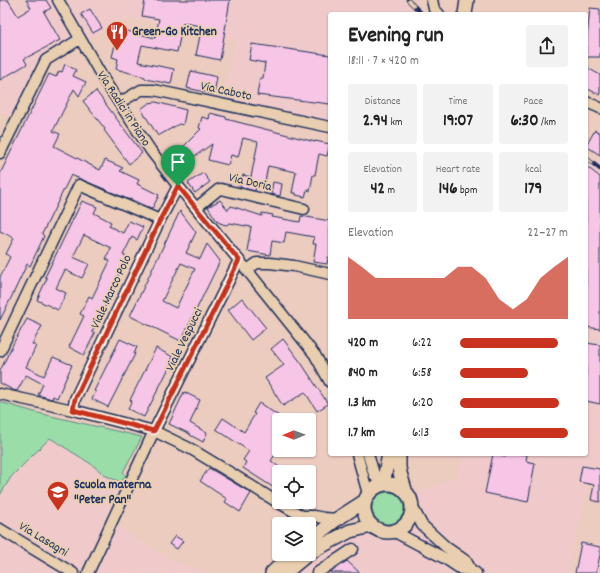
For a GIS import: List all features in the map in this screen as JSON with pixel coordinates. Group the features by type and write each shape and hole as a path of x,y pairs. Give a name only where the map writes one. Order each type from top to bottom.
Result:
{"main road":[{"path":"465,12 467,0"},
{"path":"382,484 389,456"},
{"path":"399,456 399,467 406,493"},
{"path":"316,536 366,497 373,488 382,484 393,484 398,486 406,493 412,506 409,519 400,529 388,532 372,526 368,522 364,512 366,497"},
{"path":"316,550 350,531 372,526"},
{"path":"272,573 285,561"},
{"path":"285,573 300,561"}],"street":[{"name":"Via Radici in Piano","path":"58,0 104,80 151,151 315,355 328,378"},
{"path":"432,0 434,9 437,12"},
{"path":"0,153 46,60 80,39"},
{"name":"Via Caboto","path":"119,103 141,90 154,90 328,127"},
{"path":"588,103 600,108"},
{"path":"0,351 78,185 160,220"},
{"name":"Viale Marco Polo","path":"73,410 75,399 160,220 178,186"},
{"name":"Via Doria","path":"196,208 221,189 304,209"},
{"name":"Viale Vespucci","path":"88,573 154,431 239,260"},
{"path":"247,270 257,263 270,263 294,266 328,274"},
{"path":"0,394 73,410 154,431 191,449 300,517"},
{"path":"357,456 366,497"},
{"path":"369,456 374,474 382,484"},
{"path":"412,506 422,525 446,547 466,561 473,572"},
{"path":"312,517 337,519"},
{"name":"Via Lasagni","path":"0,529 73,573"},
{"path":"393,531 446,559 461,569 473,572"},
{"path":"317,573 353,548"}],"shaded area":[{"path":"0,0 412,0 423,12 328,12 328,133 220,106 236,40 129,17 76,45 34,72 10,116 0,111"},
{"path":"588,155 600,164 600,467 593,465 567,573 280,573 300,561 316,561 316,551 401,501 459,476 463,456 588,456"},
{"path":"38,413 142,437 123,472 126,475 121,482 105,517 144,544 171,560 208,573 0,573 0,456"}],"green space":[{"path":"0,402 38,413 142,437 123,472 126,475 121,482 106,476 91,464 50,438 11,477 0,495"},
{"path":"385,492 391,492 401,499 404,508 403,514 397,521 391,524 385,524 375,517 372,511 372,505 379,495"}],"building":[{"path":"0,0 8,0 18,16 31,8 26,0 46,0 51,8 44,12 60,40 24,59 27,64 0,80"},
{"path":"145,0 230,0 220,60 196,55 202,26 183,23 177,52 142,45 138,62 174,69 171,84 145,79 145,77 116,69 118,59 112,57 119,29 155,38 159,19 142,16"},
{"path":"590,8 600,9 600,57 588,57"},
{"path":"90,9 102,28 93,33 81,14"},
{"path":"252,44 328,55 328,104 257,95 260,78 263,78 265,63 249,60"},
{"path":"65,64 76,70 73,76 86,82 79,96 74,89 53,131 60,134 54,146 100,170 105,160 123,168 120,171 139,180 137,184 159,195 152,209 71,175 42,234 44,236 30,266 27,264 0,320 0,277 10,257 6,254 14,238 0,231 0,174 49,74 56,77 59,71 62,72"},
{"path":"588,68 600,75 600,95 588,89"},
{"path":"191,71 217,77 214,94 187,88"},
{"path":"96,91 142,153 129,164 104,130 105,129 83,101"},
{"path":"156,102 186,110 183,125 179,124 158,136 141,109 149,103"},
{"path":"210,113 226,117 226,119 315,142 328,144 327,156 319,154 310,191 307,190 305,197 292,193 296,172 268,166 264,187 256,185 255,191 240,187 243,175 251,177 258,142 243,138 238,157 231,155 228,165 208,160 212,144 195,156 189,155 183,159 178,152 201,129 199,128 202,117 209,119"},
{"path":"595,130 600,133 600,155 588,147 588,142"},
{"path":"588,168 600,177 600,329 588,327"},
{"path":"203,173 210,182 195,193 188,183"},
{"path":"273,182 282,184 280,196 271,194"},
{"path":"220,200 228,210 231,206 262,216 262,213 273,215 272,217 300,222 301,216 328,221 327,264 313,262 316,244 313,244 314,237 286,232 284,243 272,241 270,255 247,251 251,227 230,223 226,225 220,223 208,207"},
{"path":"82,201 97,207 94,213 111,222 109,226 123,233 129,221 143,227 137,240 132,237 123,255 127,257 117,278 119,279 92,332 95,333 84,355 69,347 84,316 80,314 89,296 92,298 110,261 106,259 111,248 84,235 73,257 89,264 82,278 65,270 56,288 66,293 58,310 37,300 47,278 45,277"},
{"path":"180,211 196,232 186,253 200,259 207,244 220,261 181,341 130,316","holes":["181,263 195,269 176,308 162,301"]},
{"path":"242,298 266,328 251,340 228,310"},
{"path":"27,319 42,326 32,344 36,346 26,367 44,376 53,357 72,365 57,398 53,396 52,399 38,395 43,384 26,375 17,391 0,383 0,371"},
{"path":"120,339 137,347 135,354 108,407 92,399 96,392 94,391"},
{"path":"283,339 302,364 328,404 317,411 305,392 283,406 265,378 284,365 271,349"},
{"path":"588,343 600,345 600,404 588,401"},
{"path":"156,348 173,357 170,363 171,364 144,417 128,409 132,401 130,400"},
{"path":"184,392 200,400 190,423 207,433 203,442 169,424"},
{"path":"259,403 274,413 272,413 272,457 273,457 271,461 276,465 272,465 272,487 243,468 246,462 243,460 249,451 216,429 223,418 244,432 255,414 253,413"},
{"path":"493,456 527,456 526,461 535,463 528,502 485,493"},
{"path":"582,466 600,469 600,502 591,500 594,485 579,482"},
{"path":"209,468 251,493 240,512 225,502 227,499 200,481"},
{"path":"175,536 183,541 177,549 169,544"},
{"path":"581,543 600,547 600,555 596,573 575,573"},
{"path":"347,561 360,573 330,573 344,563"}],"railway":[{"path":"408,0 420,12"},
{"path":"588,160 600,169"}],"place":[{"name":"Green-Go Kitchen","path":"117,52"},
{"name":"Scuola materna \"Peter Pan\"","path":"58,512"}],"route":[{"path":"178,186 239,260 154,431 73,410 75,399 160,220 178,186"}]}
